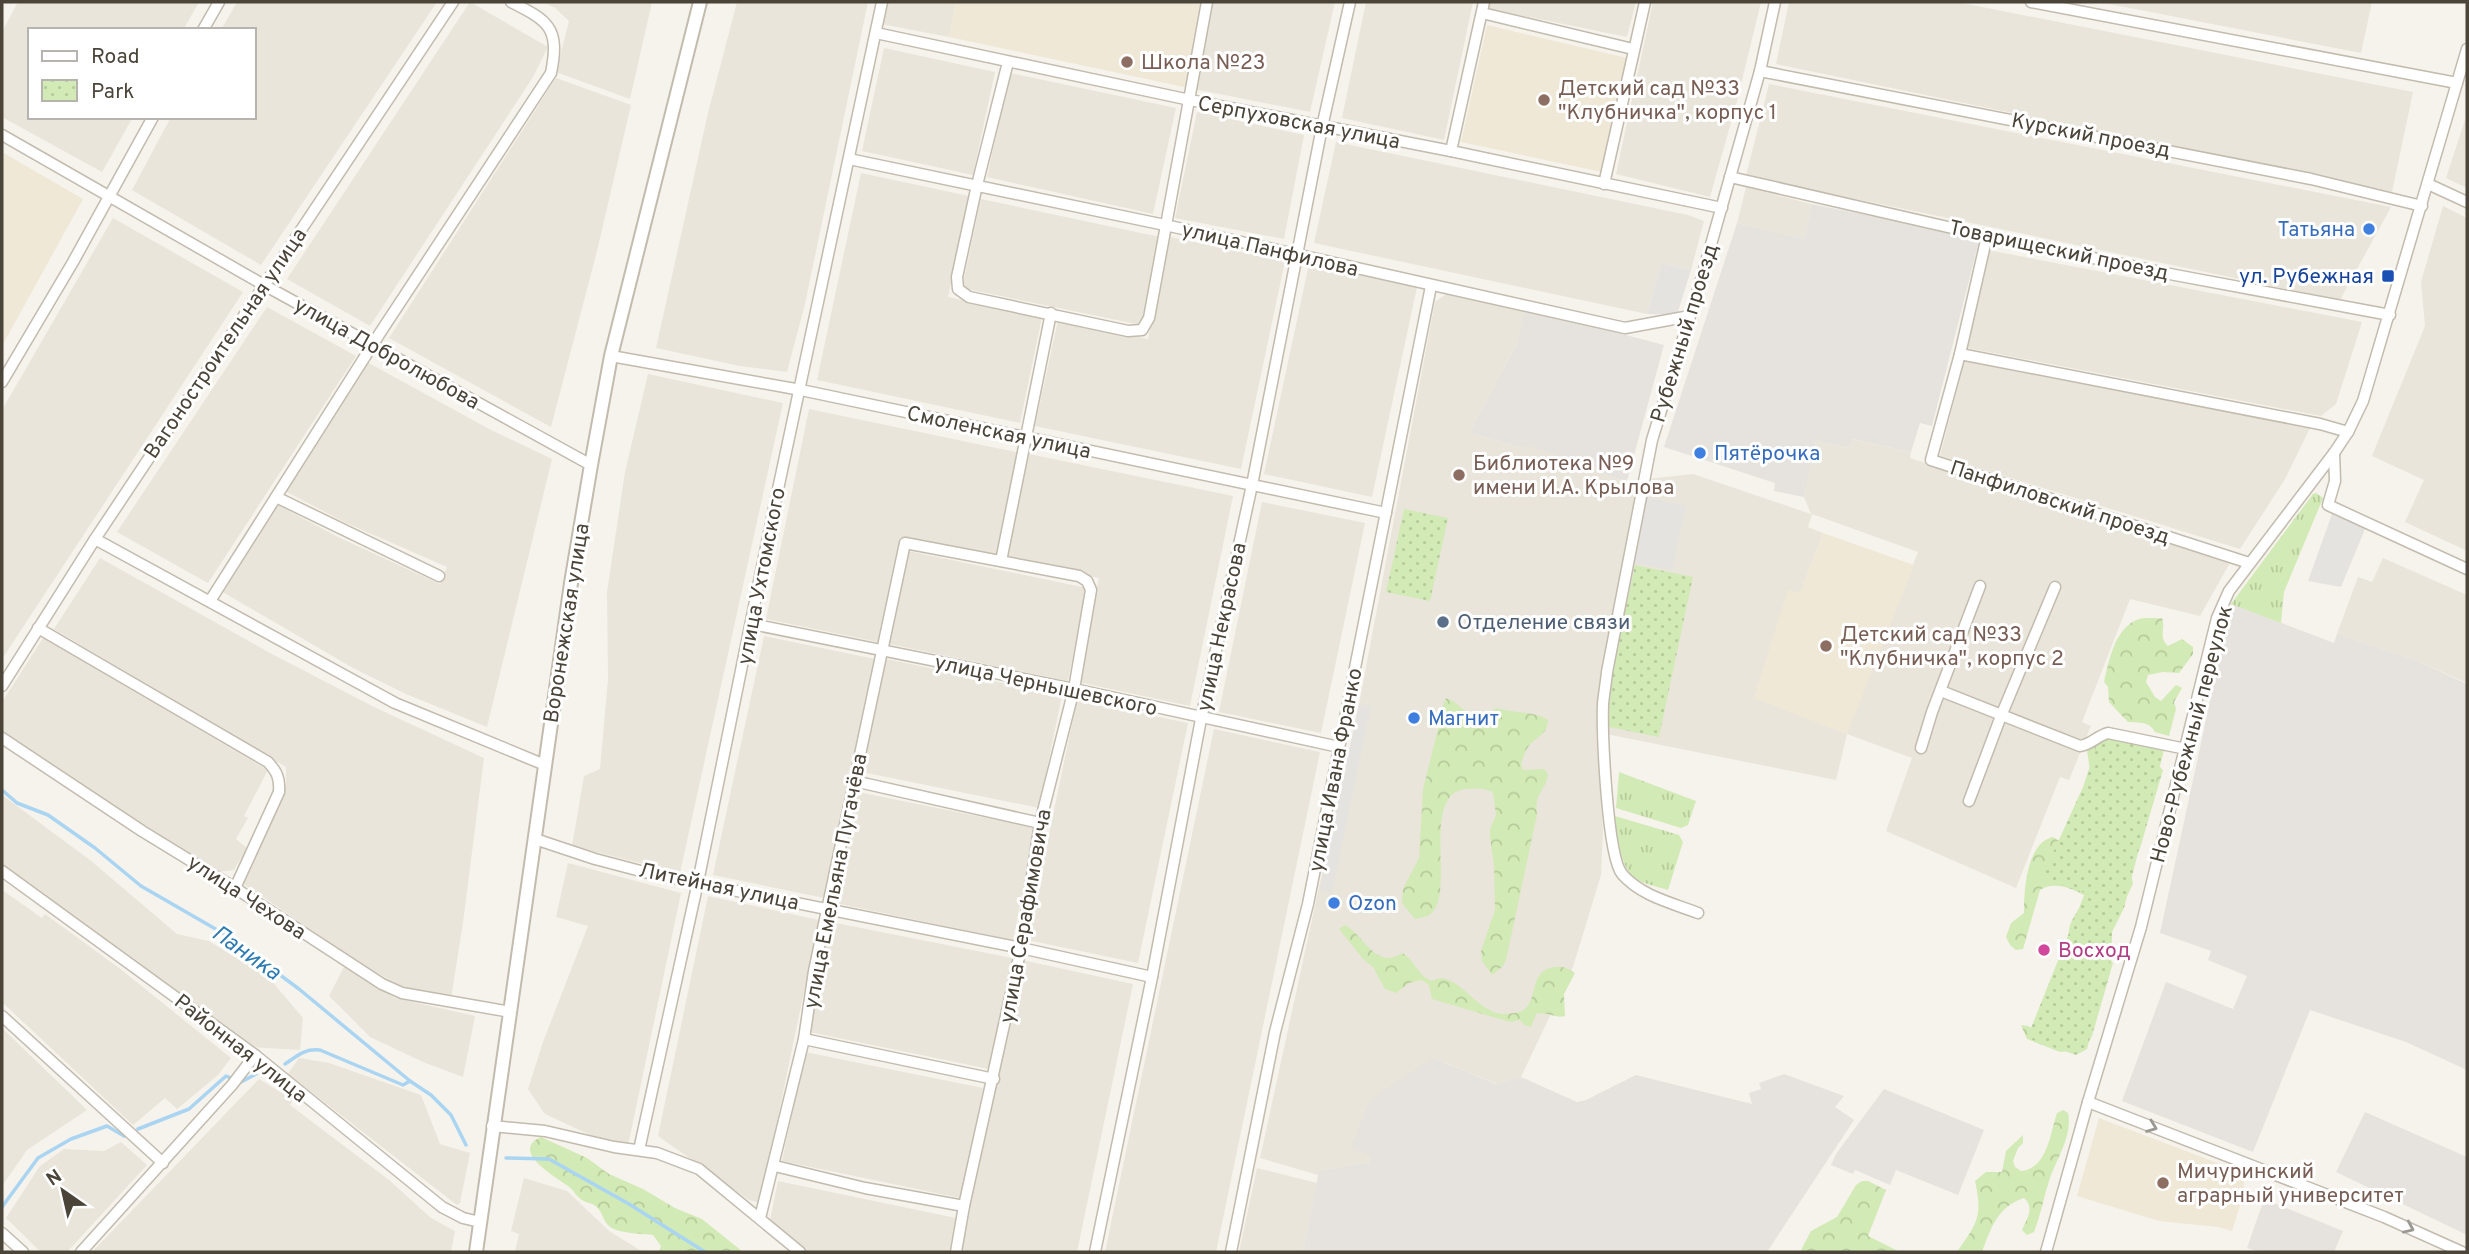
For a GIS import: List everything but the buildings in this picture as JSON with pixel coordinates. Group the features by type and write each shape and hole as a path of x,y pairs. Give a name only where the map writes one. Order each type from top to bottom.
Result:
{"street":[{"path":"204,28 219,2"},
{"name":"Вагоностроительная улица","path":"2,686 95,539 453,2"},
{"path":"209,601 551,73 555,53 548,24 538,15 511,2"},
{"name":"Воронежская улица","path":"476,1252 571,583 591,465 611,356 700,2"},
{"name":"улица Ухтомского","path":"639,1150 698,882 774,508 882,2"},
{"path":"1008,62 976,185 957,278 958,289 969,297 1128,331 1142,330 1149,318 1207,2"},
{"name":"улица Некрасова","path":"1095,1252 1152,977 1201,719 1252,485 1322,127 1350,2"},
{"path":"1451,151 1484,2"},
{"path":"1604,184 1645,2"},
{"name":"Рубежный проезд","path":"1698,913 1656,897 1636,886 1620,872 1610,819 1603,723 1607,672 1652,440 1730,177 1775,2"},
{"path":"2031,2 2457,83"},
{"path":"1482,13 1633,49"},
{"name":"Серпуховская улица","path":"876,33 1721,208"},
{"name":"Ново-Рубежный переулок","path":"2046,1252 2141,927 2217,618 2228,591 2334,453 2363,401 2467,49"},
{"name":"Курский проезд","path":"1759,71 2298,176 2422,206"},
{"path":"2,382 152,119"},
{"name":"улица Добролюбова","path":"2,135 264,285 591,465"},
{"name":"улица Панфилова","path":"849,159 1165,225 1625,328 1690,316"},
{"name":"Товарищеский проезд","path":"1730,177 1987,236 2390,316"},
{"path":"2428,184 2467,202"},
{"name":"Панфиловский проезд","path":"1987,236 1960,354 1931,460 2249,563"},
{"name":"улица Ивана Франко","path":"1231,1252 1275,1032 1308,904 1431,286"},
{"path":"1001,561 1051,313"},
{"path":"1960,354 2320,424 2348,432"},
{"name":"Смоленская улица","path":"611,356 801,390 1386,513"},
{"path":"2334,453 2335,481 2328,505 2467,569"},
{"path":"276,497 439,576"},
{"path":"95,539 395,703 545,765"},
{"name":"улица Емельяна Пугачёва","path":"760,1218 804,1040 814,971 905,543 1001,561"},
{"name":"улица Серафимовича","path":"956,1252 1021,948 1040,823 1074,689 1091,590 1087,581 1079,576 1001,561"},
{"path":"1921,748 1980,586"},
{"path":"1969,802 2001,716 2055,587"},
{"name":"улица Чернышевского","path":"752,624 1074,689 1201,719 1339,747"},
{"path":"38,628 268,762 277,772 279,792 235,888"},
{"path":"1941,691 2080,746 2108,733 2186,749"},
{"name":"улица Чехова","path":"2,738 356,968 402,993 511,1012"},
{"path":"854,781 1040,823"},
{"name":"Литейная улица","path":"536,839 595,859 652,874 1152,977"},
{"name":"Районная улица","path":"2,871 255,1055 442,1207 463,1218 480,1222"},
{"path":"2,1016 163,1163"},
{"path":"804,1040 994,1079"},
{"path":"81,1252 232,1085 255,1055"},
{"path":"2088,1102 2384,1217 2462,1252"},
{"path":"492,1126 545,1131 675,1158 699,1169 800,1252"},
{"path":"775,1166 865,1188 964,1206"},
{"path":"2,1233 23,1252"}],"shaded area":[{"path":"18,2 199,2 184,28 28,28 28,119 132,119 102,172 2,117 2,32"},
{"path":"237,2 437,2 261,265 132,190 170,119 256,119 256,28 222,28"},
{"path":"470,2 548,47 533,77 370,326 287,279"},
{"path":"543,2 652,2 630,99 556,72 569,21 555,8"},
{"path":"737,2 868,2 805,304 787,372 740,366 656,348 708,113"},
{"path":"886,2 956,2 949,37 881,24"},
{"name":"Школа №23","path":"956,2 1200,2 1184,87 949,37"},
{"path":"1200,2 1335,2 1310,112 1184,87"},
{"path":"1366,2 1473,2 1444,140 1342,118"},
{"path":"1490,2 1636,2 1627,37 1489,9"},
{"path":"1653,2 1761,2 1710,197 1616,174"},
{"path":"1789,2 1957,2 2413,92 2392,192 1776,64"},
{"path":"2099,2 2372,2 2361,53"},
{"name":"Детский сад №33 \"Клубничка\", корпус 1","path":"1487,25 1627,58 1602,172 1461,142"},
{"path":"884,48 995,72 973,175 862,151"},
{"path":"1010,73 1176,108 1153,214 987,177"},
{"path":"556,78 631,105 597,251 551,427 389,338"},
{"path":"1769,84 2391,207 2340,300 1746,176"},
{"path":"1197,112 1304,135 1284,239 1175,218"},
{"path":"2467,114 2467,188 2446,178"},
{"path":"1336,142 1688,215 1704,221 1691,270 1661,263 1647,314 1314,243"},
{"path":"2,152 83,199 2,346"},
{"path":"861,173 969,196 948,297 1042,317 1020,423 817,380"},
{"path":"1746,187 1811,204 1805,239 1737,223"},
{"path":"981,199 1160,237 1141,325 962,288"},
{"path":"1811,204 1980,237 1932,426 1920,423 1911,452 1852,439 1849,448 1816,441 1804,497 1774,491 1775,483 1664,447 1737,223 1805,239"},
{"path":"2443,206 2467,218 2467,551 2405,522 2424,480 2372,456 2425,326 2421,282"},
{"path":"113,218 243,292 2,659 2,410"},
{"path":"1170,237 1285,261 1241,469 1035,426 1058,320 1148,339"},
{"path":"1988,250 2362,322 2336,404 2321,416 1967,348"},
{"path":"1661,263 1691,270 1677,315 1647,314"},
{"path":"1309,264 1417,287 1372,497 1264,474"},
{"path":"1446,294 1524,312 1517,344 1469,433 1524,448 1525,444 1601,469 1600,473 1627,481 1693,474 1811,514 1804,497 1816,441 1849,448 1851,439 1911,452 1910,458 2231,561 2200,616 2130,599 2082,722 2091,726 2069,780 2060,777 2016,888 1886,831 1912,758 1847,734 1836,780 1596,732 1603,831 1601,875 1573,967 1521,1077 1497,1084 1433,1058 1370,1162 1320,1171 1318,1175 1260,1158 1359,704 1435,302","holes":["1812,514 1918,552 1846,734 1788,591 1800,594 1823,533 1808,527"]},
{"path":"267,307 356,356 208,583 117,532"},
{"path":"1524,312 1664,345 1627,481 1599,473 1600,469 1526,445 1524,448 1469,433 1517,344"},
{"path":"1965,359 2311,426 2285,479 2240,549 1940,456"},
{"path":"367,362 491,430 552,459 487,727 406,694 353,668 221,591 276,504 340,538 440,584 447,567 344,522 285,491"},
{"path":"648,374 783,403 680,873 572,846 584,776 600,769 608,679 607,592 625,472"},
{"path":"809,409 1020,453 998,556 900,537 878,642 766,619"},
{"path":"1029,454 1233,496 1190,706 1078,682 1099,578 1007,559"},
{"path":"1642,496 1686,506 1672,570 1629,562"},
{"path":"1262,502 1365,523 1321,733 1219,712"},
{"path":"2332,514 2365,529 2341,587 2308,581"},
{"name":"Детский сад №33 \"Клубничка\", корпус 2","path":"1823,533 1914,565 1847,734 1754,698 1788,590 1800,593"},
{"path":"908,551 1087,588 1068,681 889,644"},
{"path":"100,558 272,654 374,707 484,758 451,998 419,992 395,983 362,964 242,883 286,784 286,767 54,629"},
{"path":"2383,558 2467,595 2467,683 2418,661 2337,634 2358,577 2372,582"},
{"path":"2231,604 2334,643 2337,634 2418,661 2467,684 2467,1070 2406,1042 2310,1010 2253,1152 2122,1101 2166,982 2233,1009 2247,976 2208,960 2211,951 2160,933"},
{"path":"764,636 875,659 824,898 713,875"},
{"path":"43,638 268,770 244,816 248,818 236,839 247,848 234,870 217,872 2,733 2,702"},
{"path":"886,659 1062,695 1039,808 862,772"},
{"path":"1077,700 1188,723 1138,963 1027,940"},
{"path":"1359,704 1371,706 1332,893 1320,890"},
{"path":"1214,729 1320,752 1216,1252 1105,1252"},
{"path":"858,792 1036,828 1013,940 835,903"},
{"path":"2,795 90,860 177,934 209,941 270,979 303,1018 300,1050 252,1047 2,866"},
{"path":"568,863 681,893 629,1141 622,1146 603,1141 545,1114 528,1089 543,1042 588,926 556,917"},
{"path":"2,890 42,918 45,914 119,968 231,1058 218,1075 177,1109 165,1098 133,1125 2,1002"},
{"path":"708,896 819,920 760,1203 749,1200 658,1136"},
{"path":"831,922 1012,958 989,1069 809,1032"},
{"path":"1022,960 1133,984 1077,1252 961,1252"},
{"path":"344,967 395,998 475,1016 463,1077 370,1037 329,996"},
{"path":"2,1028 87,1110 27,1150 2,1186"},
{"path":"805,1052 983,1088 960,1198 782,1161"},
{"path":"299,1058 329,1063 421,1095 440,1144 470,1153 460,1203 457,1205 288,1074"},
{"path":"1433,1058 1496,1084 1521,1077 1577,1102 1636,1075 1752,1104 1749,1093 1761,1089 1759,1083 1784,1074 1844,1096 1835,1107 1854,1120 1767,1252 1303,1252 1319,1171 1370,1162 1371,1156 1351,1147 1370,1100"},
{"path":"259,1079 293,1100 290,1105 389,1180 431,1218 455,1231 451,1252 92,1252"},
{"path":"1884,1089 1984,1130 1958,1195 1896,1170 1890,1185 1855,1170 1853,1174 1831,1165 1836,1154"},
{"path":"2365,1112 2467,1157 2467,1235 2336,1172"},
{"name":"Мичуринский аграрный университет","path":"2099,1118 2244,1173 2244,1193 2232,1231 2159,1221 2077,1196"},
{"path":"121,1142 147,1165 67,1252 41,1252 6,1218 40,1166 64,1149 104,1151"},
{"path":"1257,1168 1317,1183 1303,1252 1239,1252"},
{"path":"524,1178 567,1191 609,1231 643,1252 515,1252 519,1234 511,1231"},
{"path":"778,1181 956,1218 949,1252 808,1252 770,1220"},
{"path":"2264,1199 2343,1231 2334,1252 2261,1252 2247,1248"}],"green space":[{"path":"2313,494 2323,498 2284,592 2281,623 2231,604"},
{"path":"1404,509 1448,518 1430,601 1386,592"},
{"path":"1635,565 1693,577 1659,737 1609,727 1614,666"},
{"path":"2162,618 2163,639 2168,646 2182,639 2193,647 2193,654 2179,673 2148,675 2146,682 2155,697 2161,701 2176,685 2182,688 2174,702 2176,709 2169,736 2155,732 2147,724 2128,722 2109,702 2108,687 2104,682 2114,645 2124,629 2139,619"},
{"path":"1446,698 1478,721 1486,719 1496,708 1536,715 1548,720 1546,729 1528,747 1521,763 1523,770 1544,769 1548,774 1537,801 1537,815 1506,960 1492,975 1482,961 1481,951 1495,910 1490,837 1490,829 1496,815 1493,792 1474,788 1453,794 1445,805 1441,822 1441,881 1434,910 1415,919 1402,903 1403,889 1419,858 1423,789 1438,729 1438,717"},
{"path":"2110,737 2164,750 2124,908 2112,932 2112,955 2087,1049 2076,1055 2027,1038 2085,893 2042,877 2083,787 2098,742"},
{"path":"2101,743 2158,765 2163,770 2138,853 2131,852 2133,884 2126,898 2116,908 2100,946 2113,963 2092,1036 2085,1049 2060,1052 2027,1039 2021,1025 2042,1033 2070,941 2069,929 2085,896 2062,887 2045,887 2040,890 2023,949 2016,950 2006,937 2011,923 2024,913 2028,869 2037,848 2053,837 2059,841 2065,860 2090,771 2087,750"},
{"path":"1619,772 1696,801 1688,825 1681,828 1616,808"},
{"path":"1615,816 1679,835 1683,842 1668,890 1631,875 1620,850"},
{"path":"1345,925 1378,955 1385,958 1402,953 1427,979 1449,980 1495,1013 1522,1011 1531,1001 1541,973 1555,967 1566,968 1575,973 1564,994 1565,1016 1536,1014 1531,1027 1520,1020 1510,1022 1432,999 1429,985 1422,980 1409,983 1396,993 1385,989 1373,967 1363,959 1339,929"},
{"path":"2063,1110 2068,1113 2068,1130 2034,1232 2027,1235 2022,1230 2030,1209 2024,1198 2007,1207 1996,1219 1982,1252 1957,1252 1977,1219 1975,1181 1986,1172 2002,1172 2006,1151 2023,1135 2023,1143 2013,1161 2015,1167 2021,1171 2037,1164 2046,1149 2057,1113"},
{"path":"541,1137 587,1158 609,1174 643,1189 675,1208 702,1219 743,1252 659,1252 661,1246 653,1235 625,1232 610,1227 597,1207 582,1200 532,1156 532,1143"},
{"path":"1868,1181 1886,1190 1868,1236 1900,1252 1800,1252 1811,1231 1837,1217 1856,1185"}],"waterway":[{"name":"Паника","path":"2,790 17,803 48,815 95,848 141,886 226,935 299,989 410,1081 431,1095 451,1115 466,1145"},
{"path":"285,1064 305,1051 320,1050 403,1085 410,1081"},
{"path":"138,1129 189,1109 226,1076 241,1082 256,1074"},
{"path":"2,1207 38,1158 71,1139 107,1126 124,1136"},
{"name":"Паника","path":"506,1158 549,1159 629,1204 705,1252"}],"place":[{"name":"Школа №23","path":"1127,62"},
{"name":"Детский сад №33 \"Клубничка\", корпус 1","path":"1544,100"},
{"name":"Татьяна","path":"2369,229"},
{"name":"ул. Рубежная","path":"2388,276"},
{"name":"Пятёрочка","path":"1700,453"},
{"name":"Библиотека №9 имени И.А. Крылова","path":"1459,475"},
{"name":"Отделение связи","path":"1443,622"},
{"name":"Детский сад №33 \"Клубничка\", корпус 2","path":"1826,646"},
{"name":"Магнит","path":"1414,718"},
{"name":"Ozon","path":"1334,903"},
{"name":"Восход","path":"2044,950"},
{"name":"Мичуринский аграрный университет","path":"2163,1183"}]}
